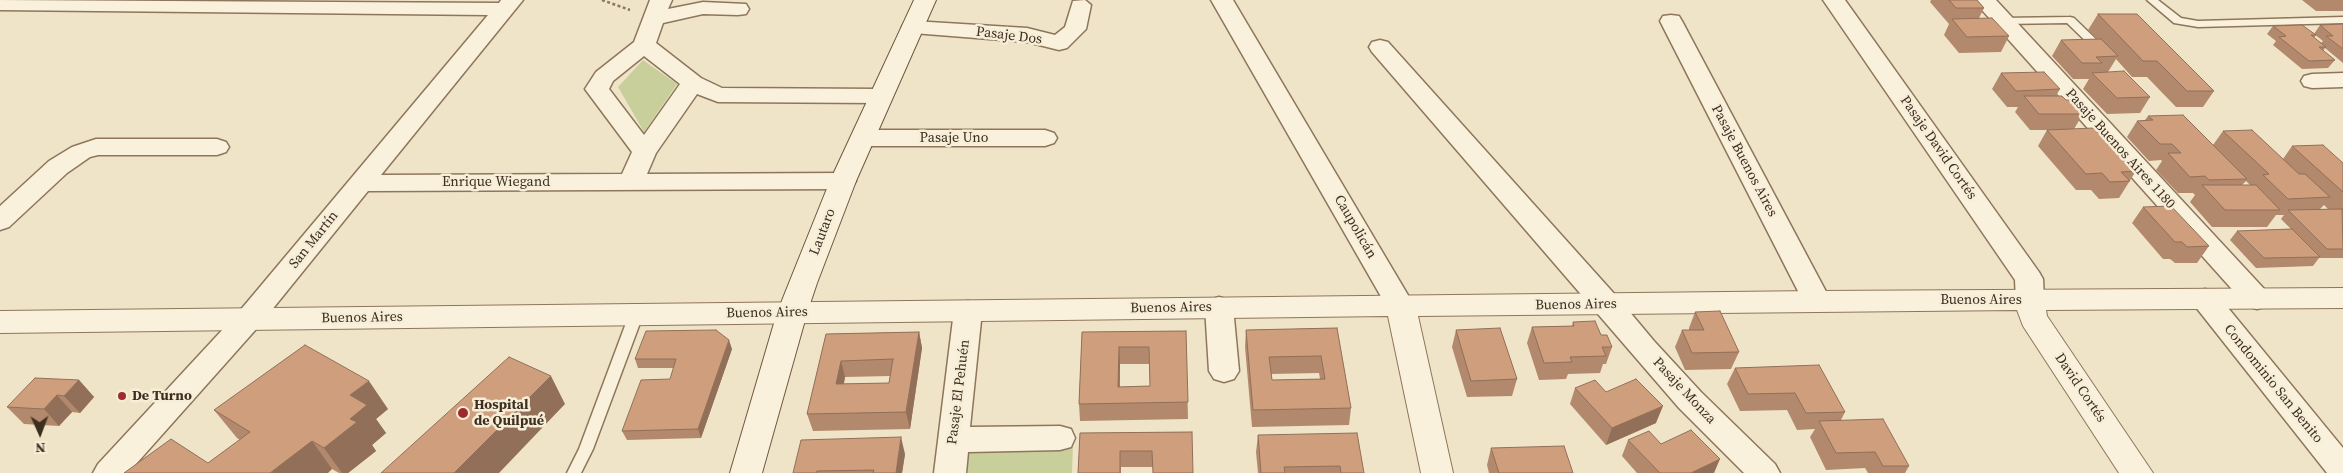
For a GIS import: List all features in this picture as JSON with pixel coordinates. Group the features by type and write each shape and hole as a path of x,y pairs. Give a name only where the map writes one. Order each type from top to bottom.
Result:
{"street":[{"name":"Lautaro","path":"746,473 792,313 843,181 925,0"},
{"name":"Caupolicán","path":"1222,0 1401,306 1437,473"},
{"name":"Pasaje David Cortés","path":"1834,0 2029,279 2030,300"},
{"name":"Pasaje Buenos Aires 1180","path":"1984,0 2257,298"},
{"path":"0,4 509,4"},
{"name":"San Martín","path":"109,473 248,320 509,4"},
{"name":"Pasaje Dos","path":"913,27 1027,35 1059,43 1074,29 1080,5"},
{"path":"644,152 597,89 604,77 644,45 658,9 738,9"},
{"name":"Pasaje Buenos Aires","path":"1671,21 1817,301"},
{"path":"644,45 693,83 718,95 880,96"},
{"name":"Pasaje Monza","path":"1380,47 1608,305 1644,349 1690,400 1764,473"},
{"path":"2312,81 2343,80"},
{"path":"631,182 644,152 693,83"},
{"name":"Pasaje Uno","path":"863,138 1045,138"},
{"path":"0,221 58,167 80,152 96,147 217,147"},
{"name":"Enrique Wiegand","path":"360,183 843,181"},
{"name":"Buenos Aires","path":"0,322 1219,307 2343,298"},
{"name":"Condominio San Benito","path":"2204,299 2342,469"},
{"name":"David Cortés","path":"2030,300 2033,318 2137,473"},
{"path":"1219,307 1224,371"},
{"name":"Pasaje El Pehuén","path":"950,473 968,311"},
{"path":"954,440 1060,438"}],"lane":[{"path":"2152,0 2178,20 2198,24 2343,20"},
{"path":"2003,21 2070,20 2101,50"},
{"path":"574,473 586,449 636,315"}],"green space":[{"path":"643,60 677,84 644,132 618,87"},
{"path":"1073,444 1072,473 962,473 964,448"}],"building":[{"path":"1949,0 1977,0 1984,8 1956,8"},
{"path":"2098,14 2137,14 2214,91 2187,91 2157,61 2143,61"},
{"path":"1992,18 2009,36 1967,37 1952,19"},
{"path":"2343,24 2343,49 2326,36 2333,36 2320,25"},
{"path":"2302,25 2316,35 2311,35 2326,47 2319,47 2335,60 2309,61 2279,37 2286,36 2273,26"},
{"path":"2101,39 2118,56 2096,57 2102,63 2082,63 2061,40"},
{"path":"2124,71 2150,97 2117,98 2092,73"},
{"path":"2044,72 2060,89 2016,91 2001,73"},
{"path":"2024,96 2062,96 2066,100 2071,100 2083,114 2039,114"},
{"path":"2183,115 2247,179 2209,180 2205,176 2190,177 2168,153 2181,153 2172,144 2160,144 2137,121 2153,120 2148,116"},
{"path":"2094,128 2103,138 2111,138 2122,150 2116,150 2136,171 2121,172 2130,181 2110,182 2102,173 2086,174 2047,130"},
{"path":"2252,130 2299,174 2305,174 2330,197 2288,199 2263,175 2269,174 2223,131"},
{"path":"2323,145 2343,163 2343,192 2292,146"},
{"path":"2202,185 2256,185 2280,210 2225,210"},
{"path":"2171,206 2209,246 2187,247 2182,242 2175,242 2143,207"},
{"path":"2342,209 2343,249 2327,249 2288,210"},
{"path":"2292,229 2320,257 2264,258 2237,231"},
{"path":"1720,311 1739,352 1692,353 1682,330 1704,330 1695,312"},
{"path":"1595,321 1601,335 1607,335 1612,347 1602,347 1606,356 1570,357 1572,362 1544,363 1532,327 1574,326 1573,322"},
{"path":"1337,328 1351,408 1253,410 1246,330","holes":["1321,356 1325,379 1272,380 1269,357"]},
{"path":"1500,328 1517,379 1471,381 1456,330"},
{"path":"716,330 729,340 698,429 622,431 641,380 670,379 676,359 635,359 646,331"},
{"path":"1186,331 1188,402 1079,404 1082,332","holes":["1119,347 1149,347 1150,386 1118,387"]},
{"path":"919,332 906,412 807,414 826,334","holes":["893,359 889,383 836,384 841,361"]},
{"path":"305,345 369,381 350,395 367,405 350,419 357,422 324,448 312,441 270,473 124,473 171,439 208,463 250,432 214,410"},
{"path":"509,357 551,376 454,473 381,473"},
{"path":"1819,365 1845,412 1806,413 1795,393 1748,394 1735,368"},
{"path":"35,378 79,380 64,396 57,395 44,409 7,407"},
{"path":"1636,379 1663,406 1612,428 1575,388 1595,380 1606,392"},
{"path":"1883,419 1909,466 1883,466 1875,452 1836,453 1819,421"},
{"path":"1691,430 1720,459 1691,473 1660,473 1628,440 1649,431 1661,444"},
{"path":"1192,432 1193,473 1153,473 1152,451 1120,451 1120,473 1078,473 1080,433"},
{"path":"1357,433 1364,473 1341,473 1340,466 1284,467 1285,473 1261,473 1258,435"},
{"path":"901,437 896,473 873,473 874,470 793,473 801,440"},
{"path":"1564,446 1573,473 1499,473 1491,448"}],"place":[{"name":"De Turno","path":"122,396"},
{"name":"Hospital de Quilpué","path":"463,413"}]}
